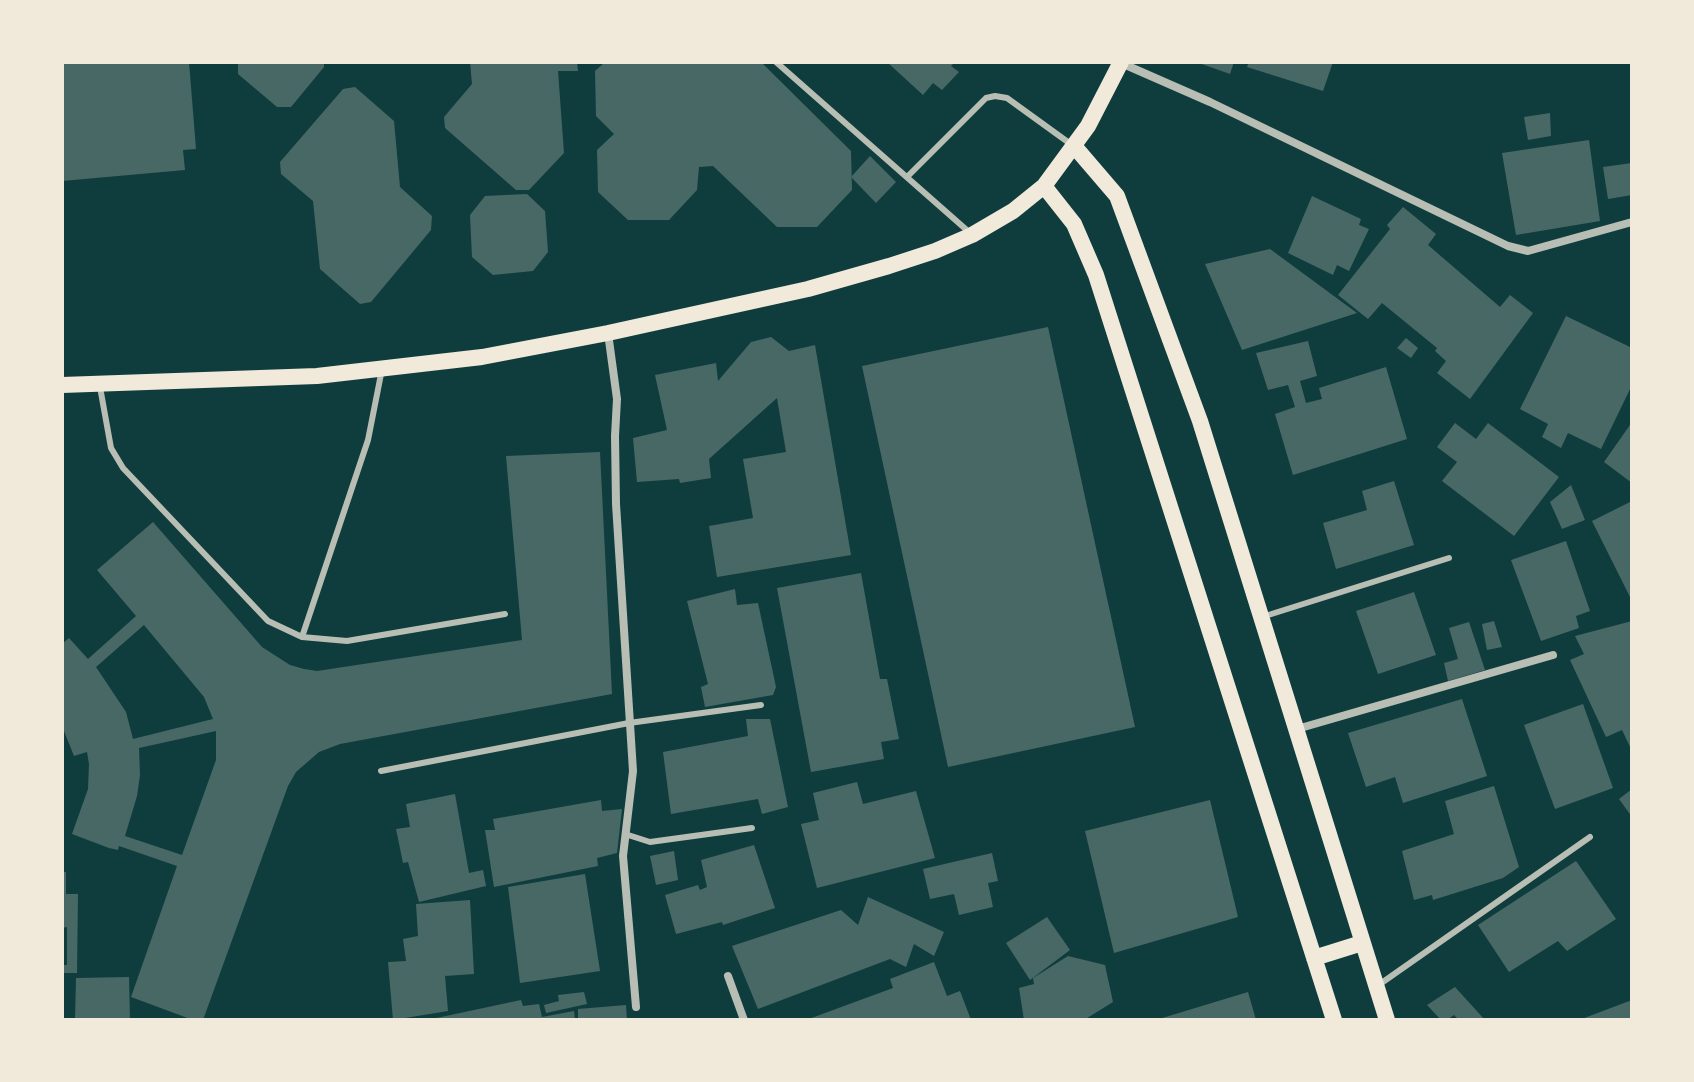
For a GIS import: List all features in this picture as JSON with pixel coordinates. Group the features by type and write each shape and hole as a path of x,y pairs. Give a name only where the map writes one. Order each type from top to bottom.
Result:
{"main road":[{"path":"62,385 317,376 482,357 808,289 935,251 972,235 1013,211 1044,186 1075,147 1121,62"},
{"path":"1075,147 1117,196 1200,421 1387,1020"},
{"path":"1044,186 1074,224 1096,275 1334,1020"},
{"path":"1314,958 1362,943"}],"street":[{"path":"1121,62 1504,244 1528,251 1632,222"},
{"path":"608,333 617,399 616,516 633,771 623,856 636,1007"},
{"path":"1297,729 1553,655"},
{"path":"728,976 744,1020"}],"lane":[{"path":"776,62 972,235"},
{"path":"907,177 986,98 995,96 1007,98 1075,147"},
{"path":"302,637 368,440 382,369"},
{"path":"99,383 111,448 123,468 268,621 302,637 347,641 505,614"},
{"path":"1262,617 1449,558"},
{"path":"381,771 629,723 761,705"},
{"path":"625,834 650,842 752,828"},
{"path":"1377,986 1590,837"}],"building":[{"path":"62,62 189,62 196,149 183,150 185,170 62,181"},
{"path":"238,62 324,62 324,67 291,107 277,107 238,74"},
{"path":"470,62 577,62 578,71 558,71 564,153 529,190 516,190 445,128 444,117 472,84"},
{"path":"605,62 761,62 851,151 852,190 817,227 777,227 713,166 699,167 697,190 669,220 628,220 598,192 597,150 614,134 596,116 595,71"},
{"path":"887,62 955,62 951,66 959,72 942,90 933,83 923,95"},
{"path":"1196,62 1234,62 1230,74"},
{"path":"1249,62 1333,62 1323,91 1247,67"},
{"path":"355,87 394,121 400,187 432,216 431,230 371,302 360,304 320,269 313,201 281,174 280,162 343,89"},
{"path":"1550,113 1551,136 1528,140 1524,117"},
{"path":"1589,140 1600,221 1516,235 1502,153"},
{"path":"870,156 896,182 876,203 851,177"},
{"path":"1632,163 1632,195 1608,199 1603,167"},
{"path":"527,194 545,211 548,252 533,271 493,275 472,257 470,215 485,196"},
{"path":"1312,196 1361,219 1359,225 1369,229 1349,271 1337,265 1333,275 1288,253"},
{"path":"1403,207 1436,234 1428,245 1500,307 1510,295 1533,313 1470,399 1437,373 1446,361 1435,351 1437,348 1382,303 1368,319 1338,295 1390,229 1387,225"},
{"path":"1270,249 1357,313 1242,350 1205,264"},
{"path":"1566,316 1632,348 1632,385 1601,449 1568,433 1561,448 1542,437 1548,424 1520,409"},
{"path":"1048,327 1135,727 948,767 862,366"},
{"path":"771,337 789,351 815,345 851,555 717,577 709,526 753,518 743,459 786,452 777,398 709,459 711,478 680,483 679,479 637,482 633,438 667,430 655,375 716,363 718,381 751,342"},
{"path":"1406,338 1418,348 1411,358 1397,348"},
{"path":"1308,341 1317,376 1300,381 1306,403 1322,399 1319,388 1386,367 1407,439 1293,475 1275,414 1295,407 1288,385 1268,390 1256,353"},
{"path":"1632,422 1632,483 1604,462"},
{"path":"1455,423 1476,439 1488,423 1559,477 1514,536 1442,481 1457,462 1437,447"},
{"path":"600,452 612,694 340,744 319,752 296,772 288,786 203,1020 193,1020 131,997 177,866 119,846 118,850 109,848 72,834 88,789 89,764 87,752 74,756 62,726 62,644 69,638 88,659 136,616 97,570 153,522 262,647 290,665 304,669 317,671 522,640 506,456","holes":["144,625 204,697 213,719 133,739 126,712 96,667","216,731 216,760 182,855 125,836 137,796 139,748"]},
{"path":"1394,481 1414,545 1336,569 1323,523 1367,510 1362,491"},
{"path":"1571,485 1585,520 1562,529 1550,502"},
{"path":"1632,501 1632,601 1592,521"},
{"path":"1566,541 1590,611 1576,616 1579,628 1541,641 1511,560"},
{"path":"861,573 880,679 887,679 899,739 881,742 884,759 811,772 777,588"},
{"path":"735,589 737,605 758,603 776,687 773,695 705,707 701,687 708,684 687,601"},
{"path":"1414,592 1436,655 1378,674 1356,611"},
{"path":"1494,621 1502,647 1487,650 1482,624"},
{"path":"1632,621 1632,751 1622,730 1606,737 1570,660 1584,654 1575,636"},
{"path":"1469,622 1485,670 1448,681 1444,663 1458,659 1449,628"},
{"path":"1462,699 1487,776 1403,803 1395,777 1366,787 1348,733"},
{"path":"1583,704 1613,788 1555,809 1524,725"},
{"path":"746,719 770,719 788,807 762,814 758,799 671,814 663,752 748,736"},
{"path":"857,782 863,804 916,791 935,858 817,888 801,824 819,820 813,793"},
{"path":"1494,786 1519,867 1503,878 1433,900 1432,895 1414,900 1402,851 1454,834 1445,801"},
{"path":"1632,789 1632,817 1619,799"},
{"path":"455,794 469,873 483,870 486,886 419,902 408,862 403,863 396,829 410,827 406,804"},
{"path":"601,800 602,811 622,809 617,853 597,858 598,866 494,887 485,830 495,830 493,819"},
{"path":"1210,800 1238,917 1114,953 1085,831"},
{"path":"754,845 775,908 723,925 722,922 676,934 665,895 698,885 700,890 707,887 701,860"},
{"path":"674,851 678,880 656,885 650,856"},
{"path":"992,853 998,881 988,883 993,907 959,915 954,894 930,899 923,869"},
{"path":"1576,861 1616,919 1567,951 1558,941 1509,972 1478,925"},
{"path":"62,872 66,872 66,894 78,894 77,973 62,973 62,965 67,965 67,927 62,928"},
{"path":"585,874 600,971 520,983 508,887"},
{"path":"868,897 944,932 934,956 914,944 906,967 890,959 758,1009 732,946 841,910 858,925"},
{"path":"470,900 474,974 445,976 448,1011 393,1020 388,962 406,961 403,939 418,936 416,904"},
{"path":"1047,917 1070,950 1030,980 1006,943"},
{"path":"1068,956 1105,965 1113,1002 1084,1020 1024,1020 1019,988 1034,984 1033,978"},
{"path":"934,962 947,996 960,991 971,1020 806,1020 893,988 890,979"},
{"path":"129,977 130,1020 75,1020 76,978"},
{"path":"1455,987 1485,1020 1459,1020 1454,1015 1441,1020 1427,1005"},
{"path":"584,992 587,1004 546,1013 544,1005 559,1001 558,995"},
{"path":"1248,992 1256,1020 1159,1020 1159,1019"},
{"path":"521,1000 523,1006 539,1004 542,1017 574,1011 575,1020 427,1020"},
{"path":"1632,1000 1632,1020 1579,1020"},
{"path":"626,1005 627,1020 578,1020 578,1009"}]}
